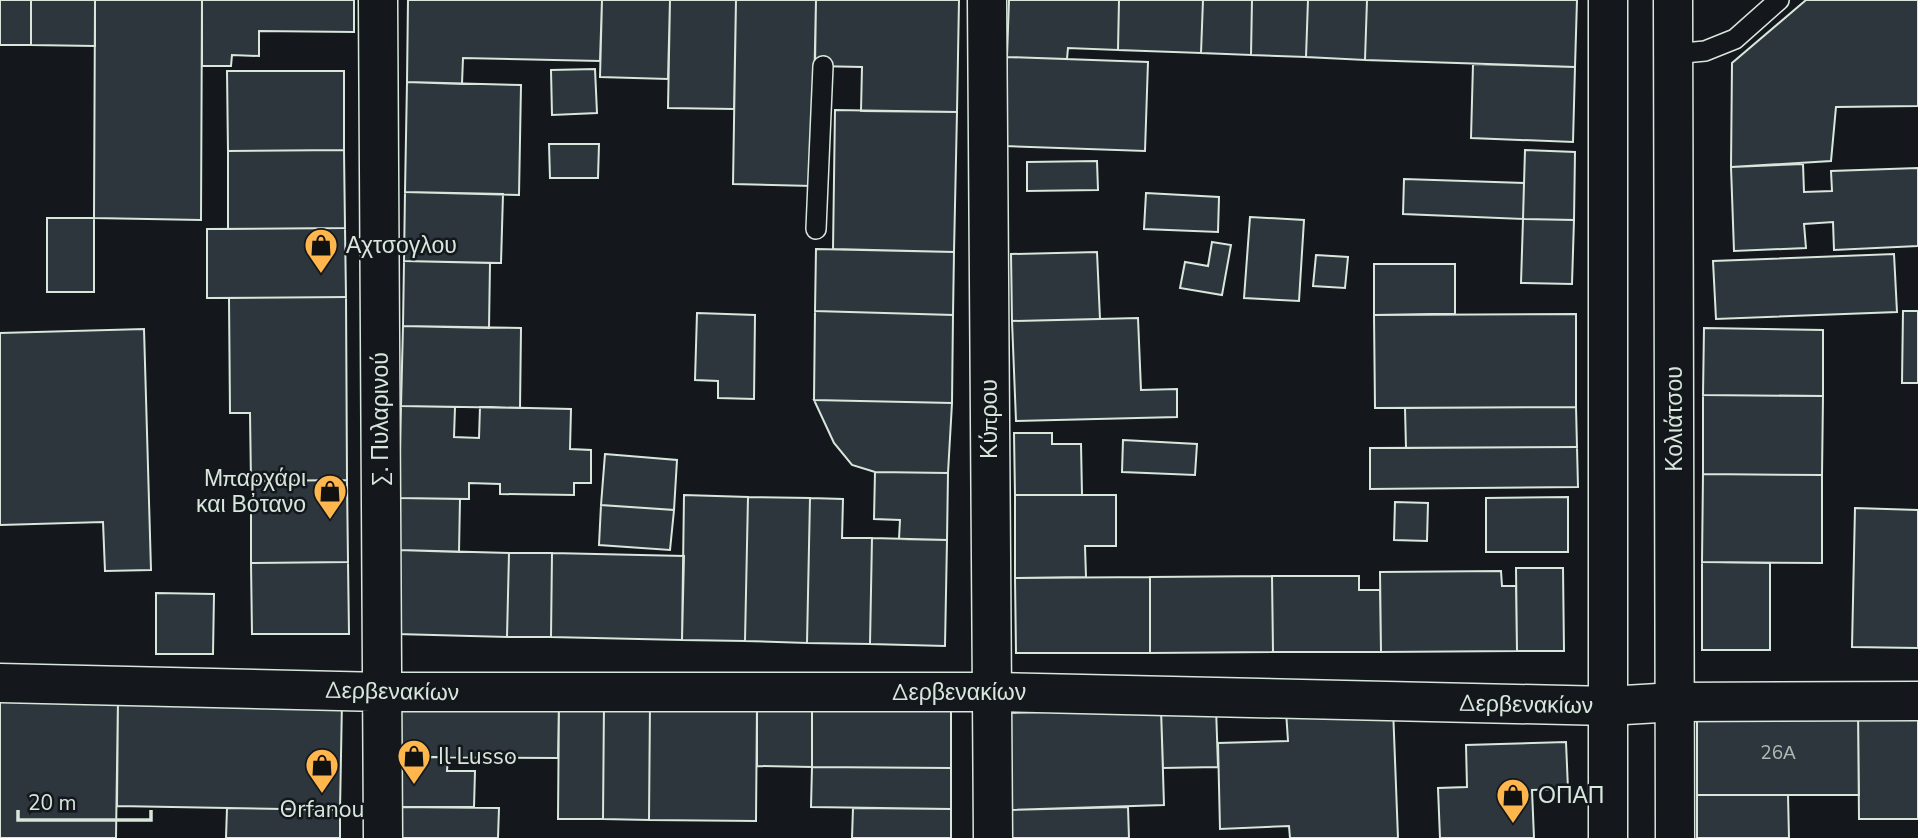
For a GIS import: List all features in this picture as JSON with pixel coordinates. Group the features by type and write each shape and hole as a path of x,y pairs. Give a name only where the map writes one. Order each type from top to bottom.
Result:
{"street":[{"name":"Σ. Πυλαρινού","path":"378,0 383,838"},
{"name":"Κύπρου","path":"987,0 993,838"},
{"path":"1608,0 1608,838"},
{"name":"Κολιάτσου","path":"1673,0 1675,838"},
{"name":"Δερβενακίων","path":"0,683 382,692 991,692 1608,706 1675,702 1918,701"}],"lane":[{"path":"1673,54 1705,51 1735,39 1779,0"},
{"path":"816,229 824,66"}],"building":[{"path":"0,0 31,0 31,45 0,45"},
{"path":"31,0 95,0 95,46 31,45"},
{"path":"95,0 202,0 201,220 94,218"},
{"path":"202,0 354,0 354,32 259,31 259,56 232,55 231,66 202,66"},
{"path":"408,0 602,0 600,61 463,58 462,84 407,82"},
{"path":"602,0 670,0 668,79 600,77"},
{"path":"670,0 736,0 734,109 668,108"},
{"path":"736,0 816,0 812,186 733,184"},
{"path":"816,0 959,0 957,112 861,111 862,67 815,66"},
{"path":"1009,0 1119,0 1118,50 1068,48 1067,59 1007,57"},
{"path":"1119,0 1203,0 1201,53 1118,50"},
{"path":"1203,0 1252,0 1251,55 1201,53"},
{"path":"1252,0 1308,0 1306,57 1251,55"},
{"path":"1308,0 1367,0 1365,60 1306,57"},
{"path":"1367,0 1577,0 1575,67 1365,60"},
{"path":"1806,0 1918,0 1918,106 1836,107 1831,161 1731,167 1732,63"},
{"path":"1007,57 1148,62 1145,151 1004,146"},
{"path":"1473,64 1575,67 1573,142 1471,138"},
{"path":"595,69 597,113 552,115 551,70"},
{"path":"227,71 344,71 344,150 228,151"},
{"path":"407,82 521,85 519,195 405,192"},
{"path":"835,110 957,112 954,252 833,249"},
{"path":"549,144 599,144 598,178 550,178"},
{"path":"344,150 345,228 228,229 228,151"},
{"path":"1525,150 1575,152 1574,220 1523,219"},
{"path":"1097,161 1098,190 1027,191 1027,162"},
{"path":"1803,164 1804,192 1832,191 1831,171 1918,168 1918,246 1834,250 1833,222 1804,224 1806,248 1734,251 1731,167"},
{"path":"1404,179 1524,183 1523,219 1403,214"},
{"path":"405,192 503,194 501,263 404,261"},
{"path":"1146,193 1219,197 1218,232 1144,229"},
{"path":"1250,217 1304,220 1299,301 1244,298"},
{"path":"47,218 94,218 94,292 47,292"},
{"path":"1523,219 1574,220 1572,284 1521,283"},
{"path":"345,228 346,297 207,298 207,229"},
{"path":"1212,242 1231,245 1222,295 1180,288 1185,262 1208,266"},
{"path":"816,249 954,252 953,315 815,311"},
{"path":"1097,252 1100,319 1012,321 1011,254"},
{"path":"1894,254 1897,312 1716,319 1713,261"},
{"path":"1316,255 1348,257 1345,288 1313,286"},
{"path":"404,261 490,263 489,328 403,326"},
{"path":"1374,264 1455,264 1455,314 1374,315"},
{"path":"346,297 347,480 251,481 250,413 230,413 229,298"},
{"path":"815,311 953,315 952,403 814,400"},
{"path":"1903,311 1918,311 1918,383 1902,383"},
{"path":"697,313 755,315 754,399 718,398 718,381 695,380"},
{"path":"1576,314 1576,407 1375,408 1374,315"},
{"path":"1138,318 1141,390 1177,389 1177,417 1016,421 1012,321"},
{"path":"403,326 521,328 520,408 401,406"},
{"path":"1704,328 1823,330 1823,396 1703,395"},
{"path":"144,329 151,570 105,571 103,522 0,525 0,333"},
{"path":"1703,395 1823,396 1822,475 1703,474"},
{"path":"814,400 952,403 948,473 875,472 852,465 834,443"},
{"path":"401,406 455,407 454,437 479,438 480,407 571,409 570,449 591,450 591,483 574,483 574,495 500,494 500,484 469,483 469,499 399,498"},
{"path":"1576,407 1577,447 1406,448 1405,408"},
{"path":"1014,433 1052,433 1052,444 1081,444 1082,495 1015,495"},
{"path":"1123,440 1197,444 1195,475 1122,472"},
{"path":"1577,447 1578,487 1370,489 1370,448"},
{"path":"605,454 677,460 674,510 601,505"},
{"path":"875,472 948,473 947,540 899,539 900,520 874,519"},
{"path":"1703,474 1822,475 1822,563 1702,562"},
{"path":"347,480 348,562 251,563 251,481"},
{"path":"684,495 748,497 745,641 682,640"},
{"path":"1015,495 1116,495 1116,546 1085,546 1086,577 1015,578"},
{"path":"748,497 810,498 807,643 745,641"},
{"path":"1568,497 1568,552 1486,552 1486,498"},
{"path":"399,498 460,499 459,552 399,550"},
{"path":"810,498 843,499 842,538 872,538 870,644 807,643"},
{"path":"1395,502 1428,503 1427,541 1394,540"},
{"path":"601,505 674,510 670,550 599,545"},
{"path":"1855,508 1918,510 1918,648 1852,647"},
{"path":"872,538 947,540 945,646 870,644"},
{"path":"399,550 509,553 507,637 397,634"},
{"path":"509,553 552,553 551,637 507,637"},
{"path":"552,553 684,556 682,640 551,637"},
{"path":"348,562 349,634 252,634 251,563"},
{"path":"1702,562 1770,563 1770,650 1702,650"},
{"path":"1516,568 1563,568 1564,651 1517,651"},
{"path":"1501,571 1502,586 1516,586 1517,651 1381,652 1380,572"},
{"path":"1272,576 1359,576 1359,590 1380,590 1381,652 1273,652"},
{"path":"1272,576 1273,652 1150,653 1150,577"},
{"path":"1150,577 1150,653 1016,653 1015,578"},
{"path":"156,593 214,594 213,654 156,654"},
{"path":"0,696 118,698 116,838 0,838"},
{"path":"118,698 342,701 340,810 117,806"},
{"path":"398,699 559,701 558,758 398,757"},
{"path":"559,701 604,702 603,819 558,819"},
{"path":"604,702 650,702 649,820 603,819"},
{"path":"650,702 757,704 756,821 649,820"},
{"path":"757,704 812,704 812,767 757,766"},
{"path":"812,704 951,706 951,768 812,767"},
{"path":"1216,707 1218,767 1163,768 1161,709"},
{"path":"1393,708 1398,838 1290,838 1289,826 1220,829 1218,743 1288,741 1286,711"},
{"path":"1161,709 1164,805 1011,810 1008,713"},
{"path":"1697,710 1858,710 1859,795 1697,795"},
{"path":"1858,710 1918,710 1918,819 1859,819"},
{"path":"1566,742 1568,789 1532,790 1534,838 1440,838 1438,788 1467,787 1466,745"},
{"path":"398,757 448,757 447,771 475,771 474,807 397,807"},
{"path":"812,767 951,768 951,809 811,807"},
{"path":"1697,795 1788,795 1789,838 1697,838"},
{"path":"397,807 499,808 498,838 397,838"},
{"path":"1128,807 1129,838 1012,838 1011,810"},
{"path":"227,808 340,810 340,838 226,838"},
{"path":"853,808 951,809 951,838 852,838"}],"place":[{"name":"Αχτσογλου","path":"321,275"},
{"name":"Μπαρχάρι και Βὀτανο","path":"330,521"},
{"name":"Il Lusso","path":"414,786"},
{"name":"Orfanou","path":"322,795"},
{"name":"ΟΠΑΠ","path":"1513,825"}]}
